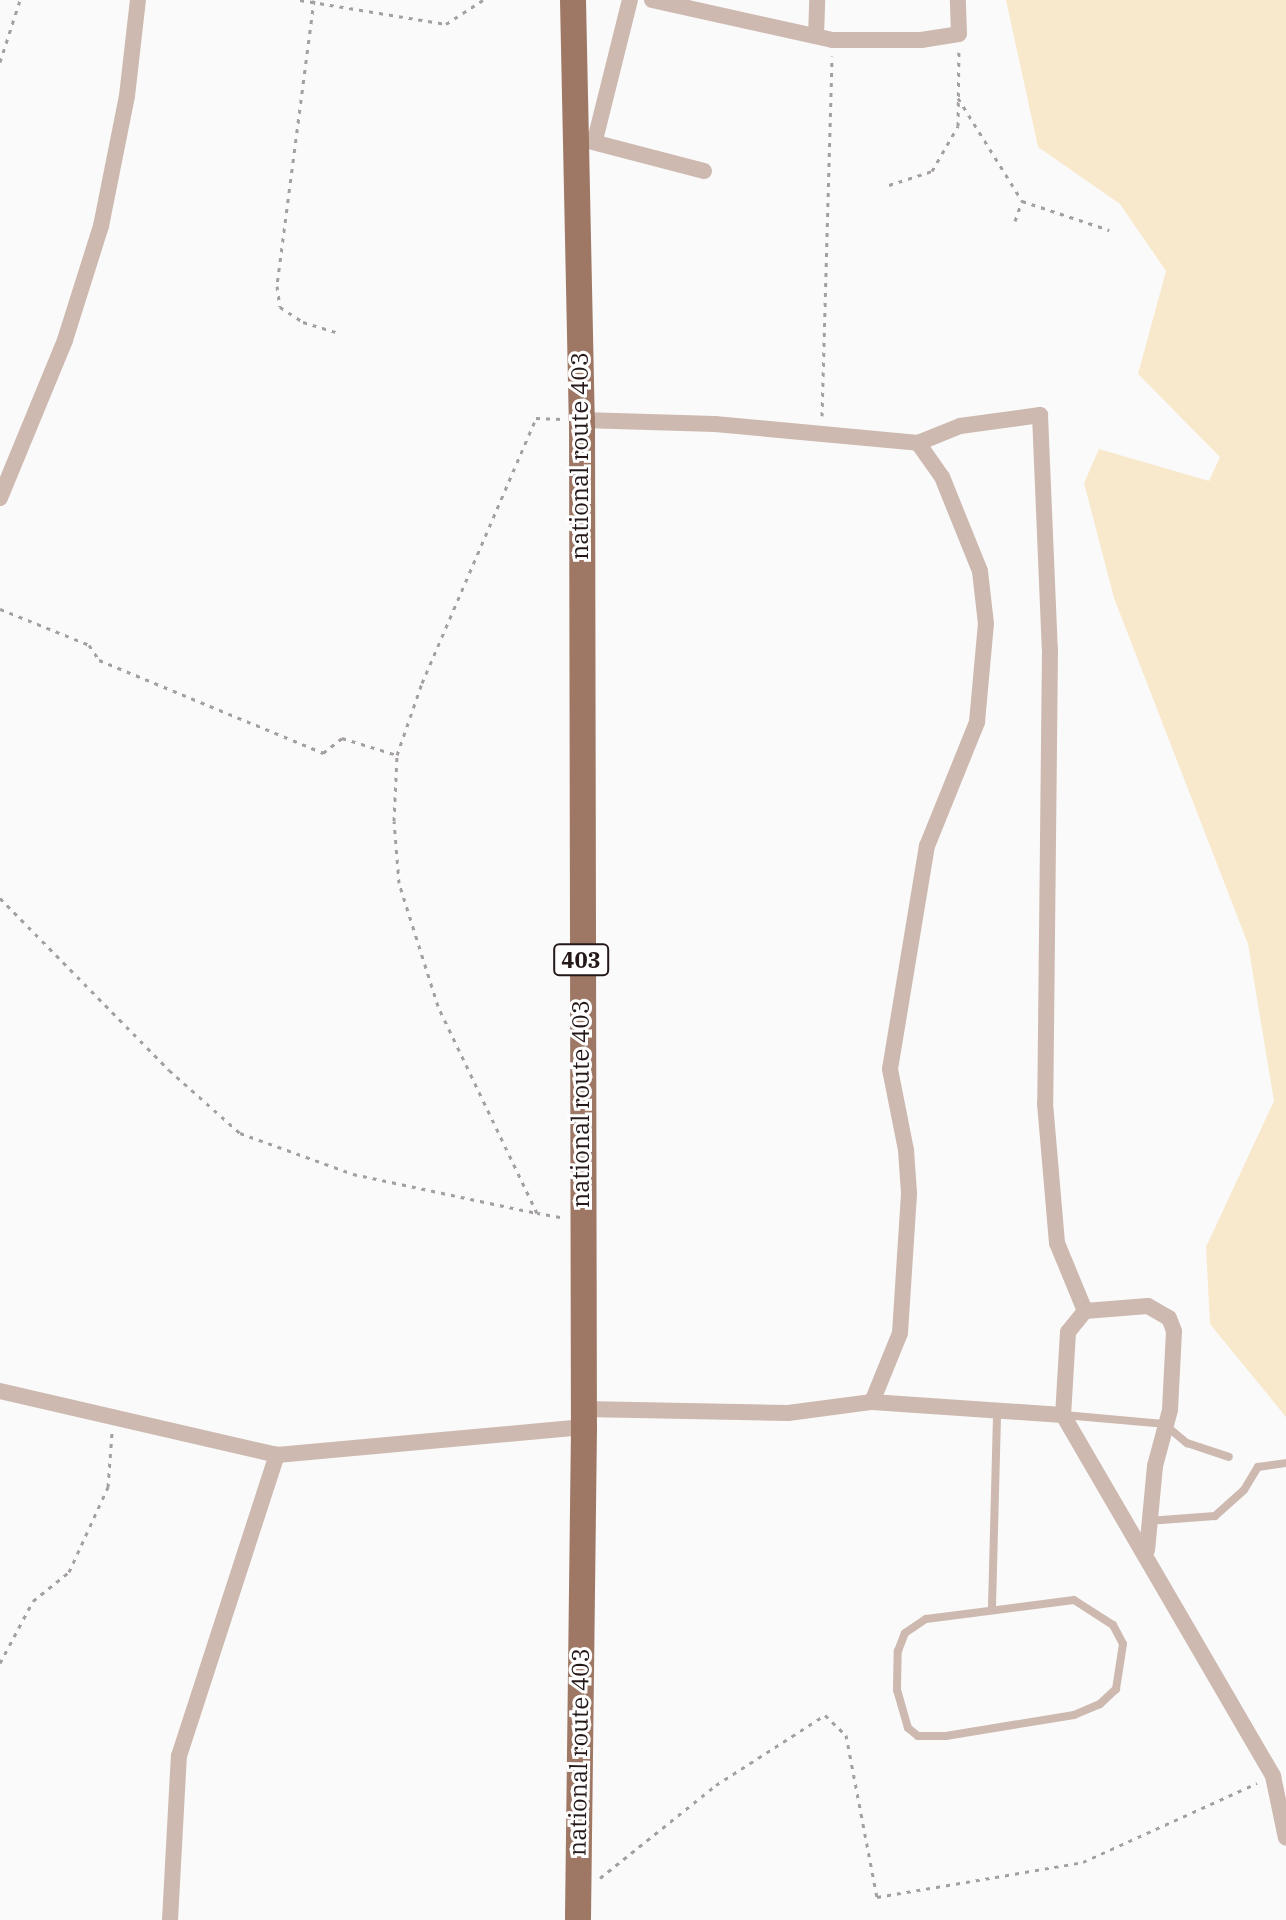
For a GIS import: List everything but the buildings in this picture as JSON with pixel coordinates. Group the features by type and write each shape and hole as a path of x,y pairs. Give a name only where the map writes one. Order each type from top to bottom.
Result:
{"highway":[{"name":"national route 403","path":"573,0 585,140 581,1221 584,1418 578,1920"}],"street":[{"path":"0,498 65,340 101,226 127,96 138,0"},
{"path":"630,0 585,140 704,171"},
{"path":"652,0 825,38 921,40 959,34 958,0"},
{"path":"817,0 825,38"},
{"path":"582,420 715,424 918,443 960,426 1040,415 1050,649 1045,1103 1057,1243 1085,1311"},
{"path":"872,1402 900,1333 909,1193 906,1150 890,1069 927,846 977,722 986,624 980,571 942,477 918,443"},
{"path":"1147,1552 1148,1521 1173,1368 1174,1331 1169,1318 1148,1306 1085,1311 1068,1332 1063,1415 1147,1552 1273,1776 1286,1838"},
{"path":"0,1391 277,1455 584,1418 788,1413 872,1402 1063,1415"},
{"path":"170,1920 179,1756 277,1455"}],"lane":[{"path":"992,1607 997,1410"},
{"path":"1063,1415 1164,1424 1187,1443 1229,1457"},
{"path":"1148,1521 1215,1516 1233,1502 1258,1467 1286,1463"},
{"path":"1074,1600 1094,1611 1113,1625 1123,1644 1116,1689 1100,1704 1074,1715 946,1736 918,1736 908,1728 897,1690 898,1651 905,1633 926,1619 992,1607 1074,1600"}],"path":[{"path":"0,62 20,0"},
{"path":"300,0 446,24 483,0"},
{"path":"314,1 277,286 280,307 303,322 338,333"},
{"path":"889,185 932,171 958,126 959,34"},
{"path":"821,436 825,38"},
{"path":"958,98 1022,201 1109,230"},
{"path":"1015,221 1022,201"},
{"path":"537,1213 438,1006 399,883 397,755 422,683 536,418 582,420"},
{"path":"0,609 89,645 99,660 323,753 342,738 397,755"},
{"path":"0,898 169,1070 240,1133 353,1174 581,1221"},
{"path":"0,1663 33,1601 69,1572 108,1487 113,1417"},
{"path":"577,1883 596,1881 716,1785 825,1715 846,1735 877,1897 1083,1862 1273,1776"}],"shaded area":[{"path":"1006,0 1286,0 1286,1417 1210,1324 1206,1247 1274,1101 1248,944 1114,598 1084,483 1099,449 1209,481 1220,457 1138,374 1166,271 1120,204 1038,147"}]}
